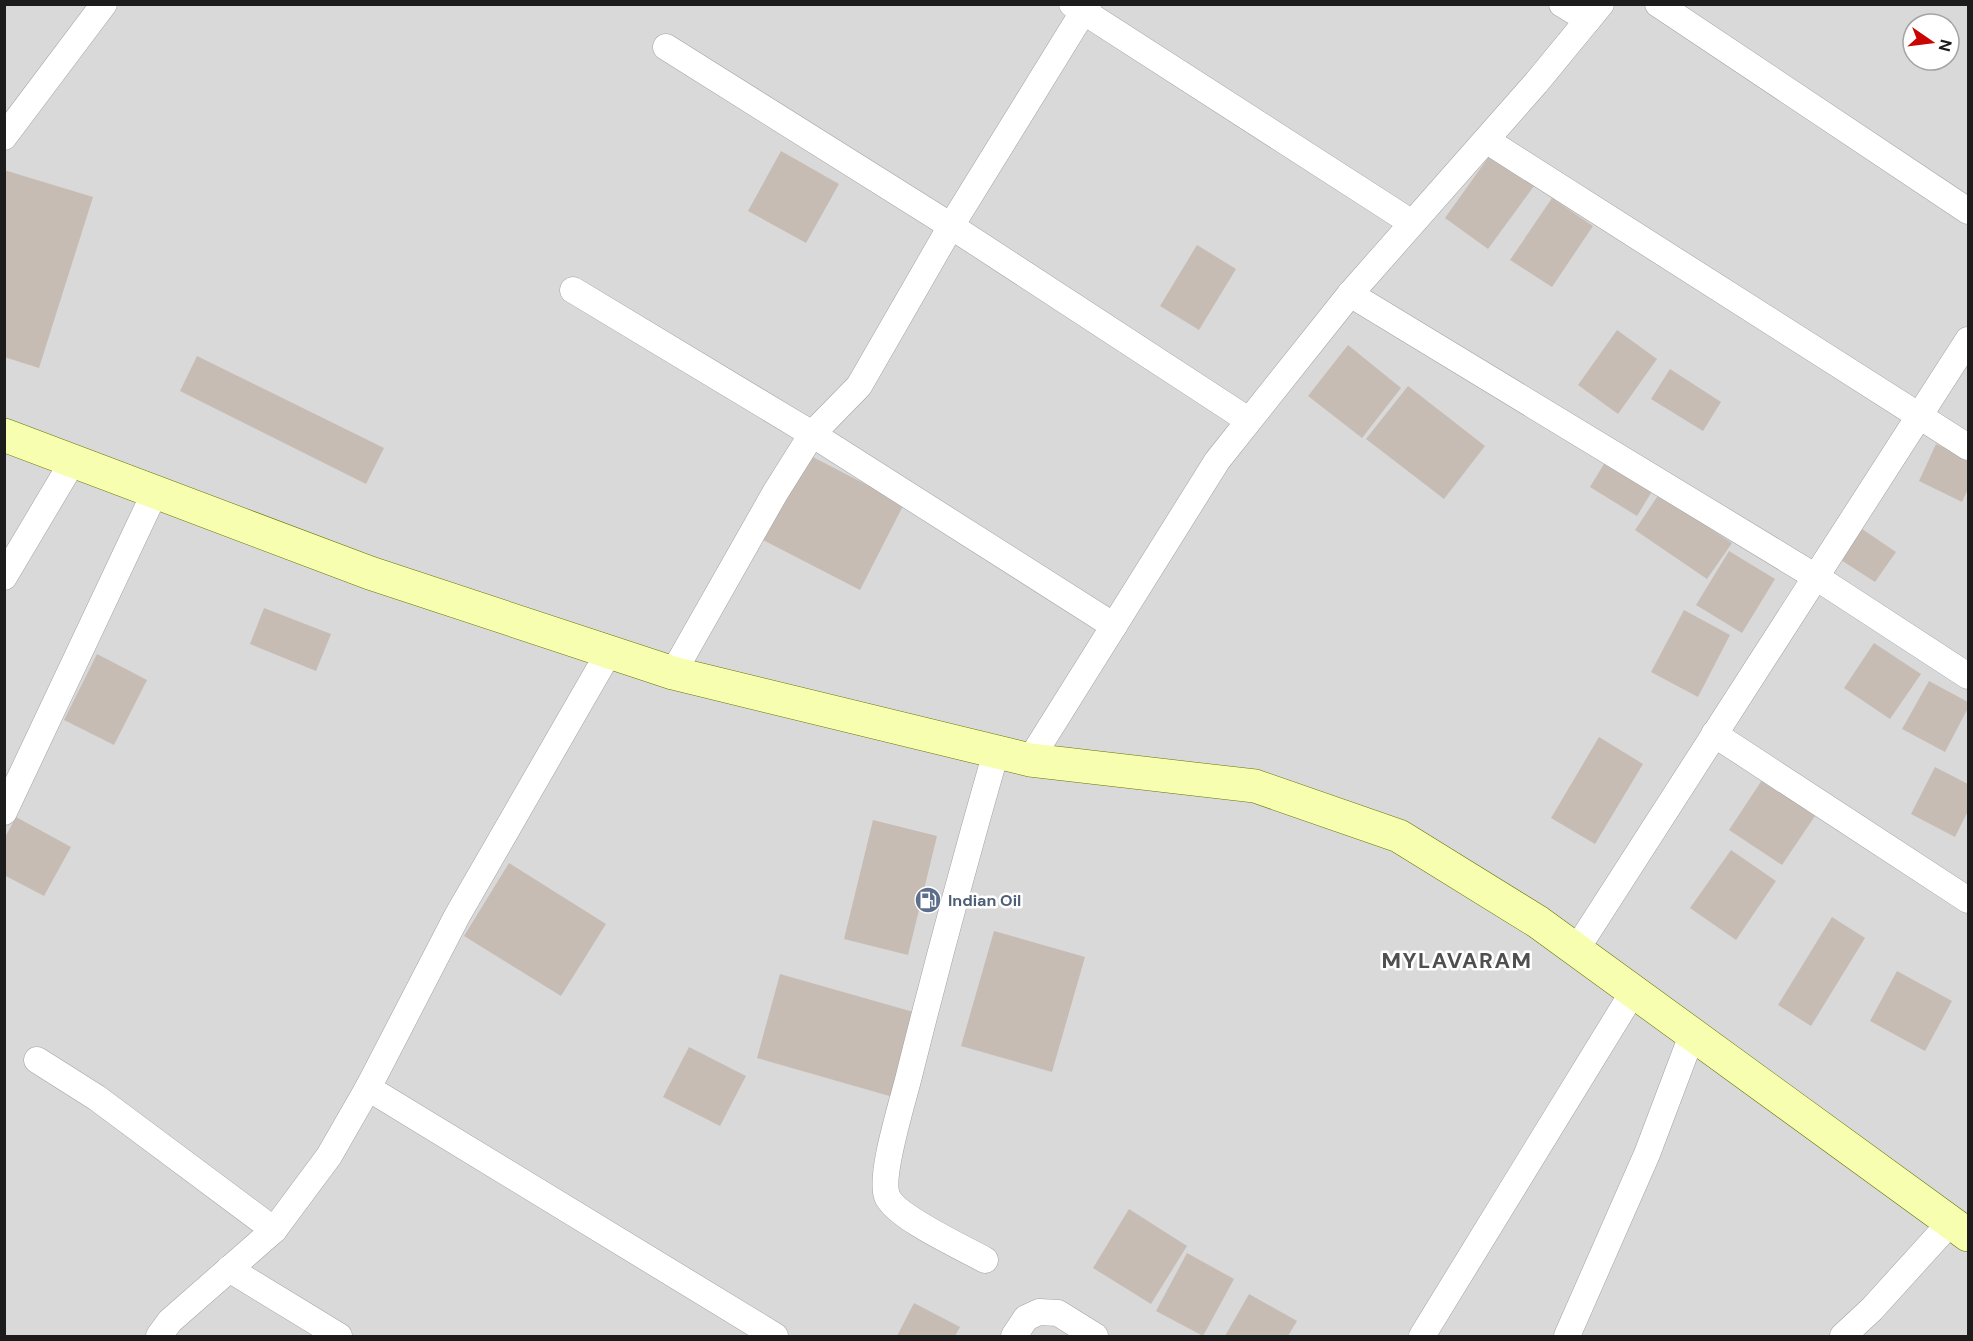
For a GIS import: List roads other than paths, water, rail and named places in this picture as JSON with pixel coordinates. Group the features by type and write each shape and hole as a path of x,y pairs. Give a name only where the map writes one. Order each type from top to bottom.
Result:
{"main road":[{"path":"4,435 370,573 673,673 1030,760 1255,786 1399,836 1538,922 1959,1229"}],"street":[{"path":"4,137 104,4"},
{"path":"1030,760 1217,461 1350,294 1486,140 1594,12 1562,4"},
{"path":"1658,4 1968,211"},
{"path":"673,673 812,434 859,386 951,226 1082,7 1412,223"},
{"path":"666,47 951,226 1248,420"},
{"path":"1486,140 1968,447"},
{"path":"573,290 812,434 1114,626"},
{"path":"1350,294 1816,577 1968,675"},
{"path":"1576,950 1968,340"},
{"path":"4,577 73,461"},
{"path":"4,812 155,492"},
{"path":"159,1336 170,1321 274,1230 330,1156 457,916 609,652"},
{"path":"1714,734 1968,900"},
{"path":"985,1260 904,1215 888,1198 885,1184 892,1144 949,915 996,752"},
{"path":"1422,1336 1633,992"},
{"path":"1567,1336 1647,1154 1692,1035"},
{"path":"37,1060 97,1098 274,1230"},
{"path":"368,1088 775,1336"},
{"path":"1843,1336 1959,1229"},
{"path":"229,1269 339,1336"},
{"path":"1014,1336 1026,1318 1039,1312 1058,1313 1095,1336"}],"place":[{"name":"Indian Oil","path":"928,900"}],"district":[{"name":"MYLAVARAM","path":"1457,960"}]}
